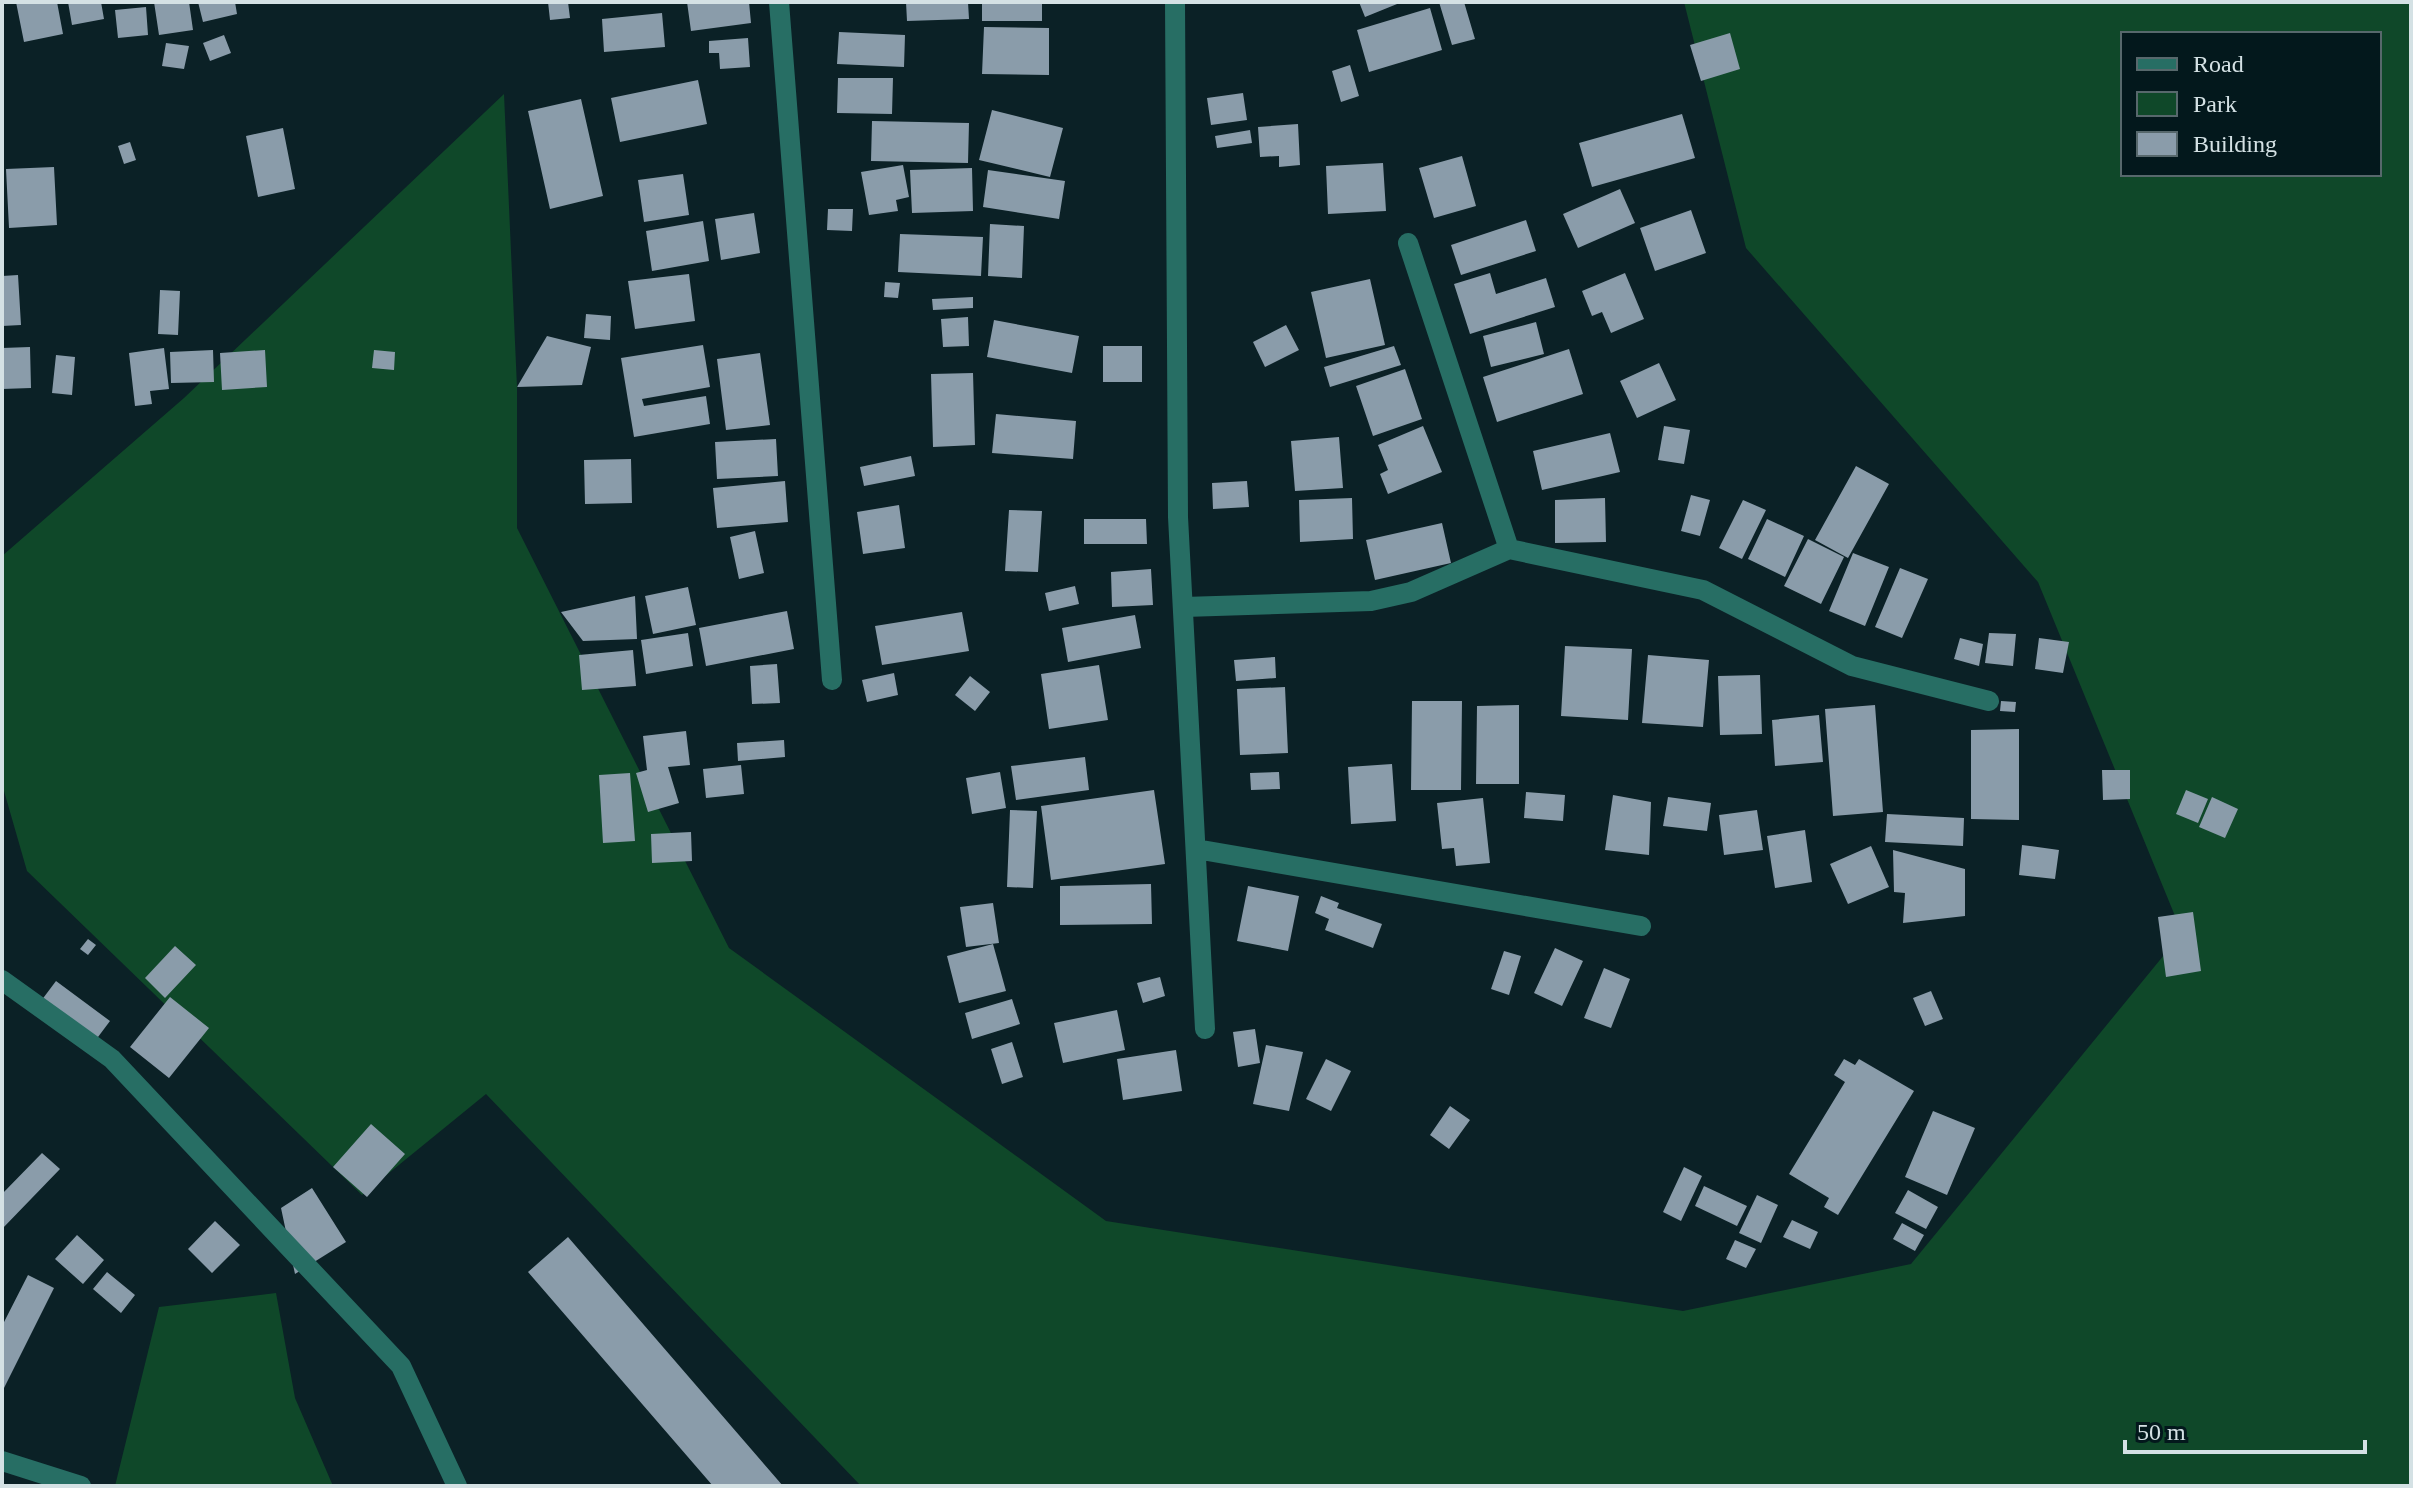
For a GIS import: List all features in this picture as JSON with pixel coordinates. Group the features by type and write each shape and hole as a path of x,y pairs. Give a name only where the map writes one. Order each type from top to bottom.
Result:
{"street":[{"path":"779,2 832,680"},
{"path":"1175,2 1178,517 1205,1029"},
{"path":"1408,243 1509,549"},
{"path":"1184,607 1371,601 1411,592 1509,549 1703,590 1852,666 1989,701"},
{"path":"1196,849 1641,926"},
{"path":"2,980 112,1059 401,1366 457,1486"},
{"path":"2,1461 81,1486"}],"green space":[{"path":"1684,2 2411,2 2411,1486 861,1486 486,1094 362,1195 27,871 2,784 2,556 184,398 504,94 517,387 517,528 729,948 1106,1221 1683,1311 1911,1264 2182,933 2038,582 1746,248"},
{"path":"276,1293 295,1398 333,1486 115,1486 159,1307"}],"building":[{"path":"16,2 57,2 63,34 24,42"},
{"path":"68,2 101,2 104,19 72,25"},
{"path":"154,2 189,2 193,30 159,35"},
{"path":"198,2 235,2 237,14 203,22"},
{"path":"548,2 568,2 570,18 550,20"},
{"path":"687,2 749,2 751,23 691,31"},
{"path":"906,2 968,2 969,19 907,21"},
{"path":"982,2 1042,2 1042,21 982,21"},
{"path":"1359,2 1402,2 1365,17"},
{"path":"1439,2 1464,2 1475,39 1452,45"},
{"path":"146,7 148,35 118,38 115,10"},
{"path":"1430,8 1442,50 1369,72 1357,30"},
{"path":"662,13 665,47 604,52 602,19"},
{"path":"984,27 1049,28 1049,75 982,74"},
{"path":"839,32 905,35 904,67 837,64"},
{"path":"1730,33 1740,69 1701,81 1690,45"},
{"path":"224,35 231,53 210,61 203,43"},
{"path":"748,38 750,67 720,69 719,53 709,53 709,41"},
{"path":"166,43 189,46 184,69 162,66"},
{"path":"1350,65 1359,96 1341,102 1332,71"},
{"path":"838,78 893,78 892,114 837,113"},
{"path":"698,80 707,124 620,142 611,98"},
{"path":"1243,93 1247,120 1211,125 1207,98"},
{"path":"581,99 603,196 550,209 528,111"},
{"path":"992,110 1063,128 1050,177 979,160"},
{"path":"1682,114 1695,158 1592,187 1579,143"},
{"path":"872,121 969,123 968,163 871,161"},
{"path":"1298,124 1300,165 1279,167 1279,156 1260,157 1258,127"},
{"path":"283,128 295,189 258,197 246,136"},
{"path":"1250,130 1252,143 1217,148 1215,136"},
{"path":"130,142 136,160 124,164 118,146"},
{"path":"1462,156 1476,206 1434,218 1419,168"},
{"path":"1383,163 1386,211 1328,214 1326,166"},
{"path":"903,165 909,197 896,200 898,211 869,215 861,172"},
{"path":"54,167 57,225 9,228 6,169"},
{"path":"972,168 973,211 912,213 910,170"},
{"path":"988,170 1065,181 1059,219 983,207"},
{"path":"683,174 689,215 644,222 638,180"},
{"path":"1620,189 1635,223 1578,248 1563,214"},
{"path":"828,209 853,209 852,231 827,230"},
{"path":"1691,210 1706,253 1655,271 1640,228"},
{"path":"754,213 760,253 721,260 715,219"},
{"path":"1526,220 1536,251 1461,275 1451,245"},
{"path":"703,221 709,261 652,271 646,231"},
{"path":"990,224 1024,226 1022,278 988,276"},
{"path":"900,234 983,237 981,276 898,272"},
{"path":"1490,273 1496,294 1546,278 1555,307 1470,334 1454,284"},
{"path":"1625,273 1644,319 1611,333 1602,312 1592,316 1582,291"},
{"path":"689,274 695,321 635,329 628,281"},
{"path":"18,275 21,325 2,326 2,276"},
{"path":"1370,279 1385,345 1326,358 1311,292"},
{"path":"885,282 900,283 898,298 884,297"},
{"path":"160,290 180,291 178,335 158,334"},
{"path":"973,297 973,308 933,310 932,299"},
{"path":"586,314 611,316 610,340 584,338"},
{"path":"968,317 969,346 943,347 941,319"},
{"path":"994,320 1079,336 1072,373 987,357"},
{"path":"1536,322 1544,354 1491,367 1483,336"},
{"path":"1286,325 1299,350 1265,367 1253,342"},
{"path":"547,336 591,347 582,385 517,387"},
{"path":"703,345 710,387 642,399 644,406 706,396 710,424 634,437 621,358"},
{"path":"1103,346 1142,346 1142,382 1103,382"},
{"path":"1394,346 1401,365 1330,387 1324,367"},
{"path":"30,347 31,388 2,389 2,348"},
{"path":"164,348 169,389 150,391 152,404 135,406 129,353"},
{"path":"1569,349 1583,394 1497,422 1483,377"},
{"path":"213,350 214,382 171,383 170,352"},
{"path":"265,350 267,387 222,390 220,353"},
{"path":"374,350 395,352 394,370 372,368"},
{"path":"760,353 770,425 726,430 717,359"},
{"path":"56,355 75,357 72,395 52,393"},
{"path":"1659,363 1676,400 1637,418 1620,381"},
{"path":"1405,369 1422,419 1373,436 1356,386"},
{"path":"973,373 975,445 933,447 931,374"},
{"path":"996,414 1076,421 1073,459 992,453"},
{"path":"1423,426 1442,472 1388,494 1380,474 1388,470 1378,445"},
{"path":"1664,426 1690,430 1684,464 1658,460"},
{"path":"1610,433 1620,472 1542,490 1533,451"},
{"path":"1339,437 1343,488 1295,491 1291,441"},
{"path":"776,439 778,476 717,479 715,442"},
{"path":"911,456 915,476 864,486 860,467"},
{"path":"631,459 632,503 585,504 584,460"},
{"path":"1856,466 1889,484 1848,558 1815,540"},
{"path":"785,481 788,522 717,528 713,488"},
{"path":"1247,481 1249,507 1213,509 1212,483"},
{"path":"1691,495 1710,500 1700,536 1681,531"},
{"path":"1352,498 1353,539 1300,542 1299,500"},
{"path":"1605,498 1606,542 1555,543 1555,500"},
{"path":"1743,500 1766,510 1742,559 1719,548"},
{"path":"899,505 905,548 863,554 857,512"},
{"path":"1009,510 1042,511 1038,572 1005,571"},
{"path":"1084,519 1146,519 1147,544 1084,544"},
{"path":"1767,519 1804,536 1785,577 1748,559"},
{"path":"1442,523 1451,563 1375,580 1366,540"},
{"path":"755,531 764,573 739,579 730,537"},
{"path":"1808,539 1844,557 1821,604 1784,586"},
{"path":"1853,553 1889,567 1865,626 1829,611"},
{"path":"1900,568 1928,579 1902,638 1875,627"},
{"path":"1151,569 1153,605 1112,607 1111,572"},
{"path":"1075,586 1079,604 1049,611 1045,593"},
{"path":"688,587 696,625 653,634 645,596"},
{"path":"635,596 637,639 583,641 561,612"},
{"path":"787,611 794,649 706,666 699,628"},
{"path":"962,612 969,651 882,665 875,626"},
{"path":"1135,615 1141,648 1068,662 1062,628"},
{"path":"688,633 693,666 646,674 641,640"},
{"path":"1989,633 2016,634 2013,666 1985,663"},
{"path":"1960,638 1983,644 1979,666 1954,659"},
{"path":"2039,638 2069,642 2063,673 2035,669"},
{"path":"1565,646 1632,649 1628,720 1561,716"},
{"path":"633,650 636,686 582,690 579,655"},
{"path":"1648,655 1709,660 1703,727 1642,723"},
{"path":"1275,657 1276,678 1236,681 1234,660"},
{"path":"777,664 780,703 752,704 750,666"},
{"path":"1099,665 1108,720 1049,729 1041,674"},
{"path":"894,673 898,695 867,702 862,680"},
{"path":"1760,675 1762,734 1720,735 1718,676"},
{"path":"970,676 990,692 975,711 955,695"},
{"path":"1285,687 1288,753 1240,755 1237,689"},
{"path":"1412,701 1462,701 1461,790 1411,790"},
{"path":"2001,701 2016,702 2015,712 2000,711"},
{"path":"1519,705 1519,784 1476,784 1477,706"},
{"path":"1875,705 1883,812 1833,816 1825,709"},
{"path":"1819,715 1823,762 1775,766 1772,720"},
{"path":"2019,729 2019,820 1971,819 1971,730"},
{"path":"686,731 690,765 668,767 679,803 648,812 636,773 647,770 643,736"},
{"path":"784,740 785,757 738,761 737,743"},
{"path":"1085,757 1089,790 1016,800 1011,766"},
{"path":"1392,764 1396,821 1351,824 1348,767"},
{"path":"741,765 744,794 706,798 703,769"},
{"path":"2102,770 2130,770 2130,799 2103,800"},
{"path":"1000,772 1006,808 972,814 966,778"},
{"path":"1279,772 1280,789 1251,790 1250,773"},
{"path":"630,773 635,841 603,843 599,775"},
{"path":"1154,790 1165,864 1051,880 1041,806"},
{"path":"2186,790 2208,799 2198,823 2176,814"},
{"path":"1526,792 1565,795 1563,821 1524,818"},
{"path":"1613,795 1651,802 1649,855 1605,850"},
{"path":"1668,797 1711,803 1707,831 1663,826"},
{"path":"2212,797 2238,809 2225,838 2199,827"},
{"path":"1483,798 1490,863 1456,866 1454,848 1442,849 1437,803"},
{"path":"1010,810 1037,811 1033,888 1007,887"},
{"path":"1757,810 1763,850 1724,855 1719,815"},
{"path":"1887,814 1964,818 1963,846 1885,842"},
{"path":"1805,830 1812,882 1775,888 1767,836"},
{"path":"691,832 692,861 652,863 651,834"},
{"path":"2022,845 2059,850 2055,879 2019,875"},
{"path":"1871,846 1889,887 1848,904 1830,864"},
{"path":"1893,850 1965,869 1965,916 1903,923 1905,893 1894,892"},
{"path":"1151,884 1152,924 1060,925 1060,886"},
{"path":"1248,886 1299,896 1288,951 1237,941"},
{"path":"1321,896 1339,903 1337,908 1382,924 1373,948 1325,930 1329,919 1315,913"},
{"path":"993,903 999,943 966,947 960,907"},
{"path":"2193,912 2201,971 2166,977 2158,917"},
{"path":"88,939 96,945 88,955 80,949"},
{"path":"993,944 1006,991 959,1003 947,956"},
{"path":"175,946 196,965 165,998 145,978"},
{"path":"1555,948 1583,961 1562,1006 1534,993"},
{"path":"1504,951 1521,956 1509,995 1491,989"},
{"path":"1604,968 1630,979 1611,1028 1584,1018"},
{"path":"1160,977 1165,996 1143,1003 1137,983"},
{"path":"56,981 110,1021 95,1041 41,1001"},
{"path":"1931,991 1943,1019 1925,1026 1913,998"},
{"path":"170,997 209,1028 169,1078 130,1047"},
{"path":"1012,999 1020,1024 972,1039 965,1013"},
{"path":"1117,1010 1125,1050 1063,1063 1054,1023"},
{"path":"1255,1029 1260,1063 1238,1067 1233,1032"},
{"path":"1012,1042 1023,1077 1002,1084 991,1049"},
{"path":"1266,1045 1303,1052 1289,1111 1253,1104"},
{"path":"1176,1050 1182,1091 1123,1100 1117,1059"},
{"path":"1326,1059 1351,1071 1331,1111 1306,1099"},
{"path":"1844,1059 1855,1065 1859,1059 1914,1091 1838,1215 1824,1207 1829,1198 1789,1174 1845,1082 1834,1075"},
{"path":"1450,1106 1470,1120 1449,1149 1430,1135"},
{"path":"1933,1111 1975,1128 1947,1195 1905,1177"},
{"path":"371,1124 405,1154 367,1197 333,1167"},
{"path":"42,1153 60,1169 2,1229 2,1194"},
{"path":"1684,1167 1702,1176 1681,1221 1663,1212"},
{"path":"1704,1186 1747,1206 1737,1226 1695,1206"},
{"path":"312,1188 346,1242 295,1274 281,1208"},
{"path":"1908,1190 1938,1207 1926,1229 1895,1213"},
{"path":"1757,1195 1778,1205 1761,1243 1739,1233"},
{"path":"1792,1220 1818,1232 1810,1249 1783,1237"},
{"path":"215,1221 240,1245 212,1273 188,1249"},
{"path":"1902,1223 1924,1235 1915,1251 1893,1239"},
{"path":"77,1235 104,1260 83,1284 55,1259"},
{"path":"568,1237 783,1486 713,1486 528,1272"},
{"path":"1735,1240 1756,1249 1746,1268 1726,1259"},
{"path":"107,1272 135,1295 121,1313 93,1289"},
{"path":"28,1275 54,1288 2,1392 2,1326"}]}
